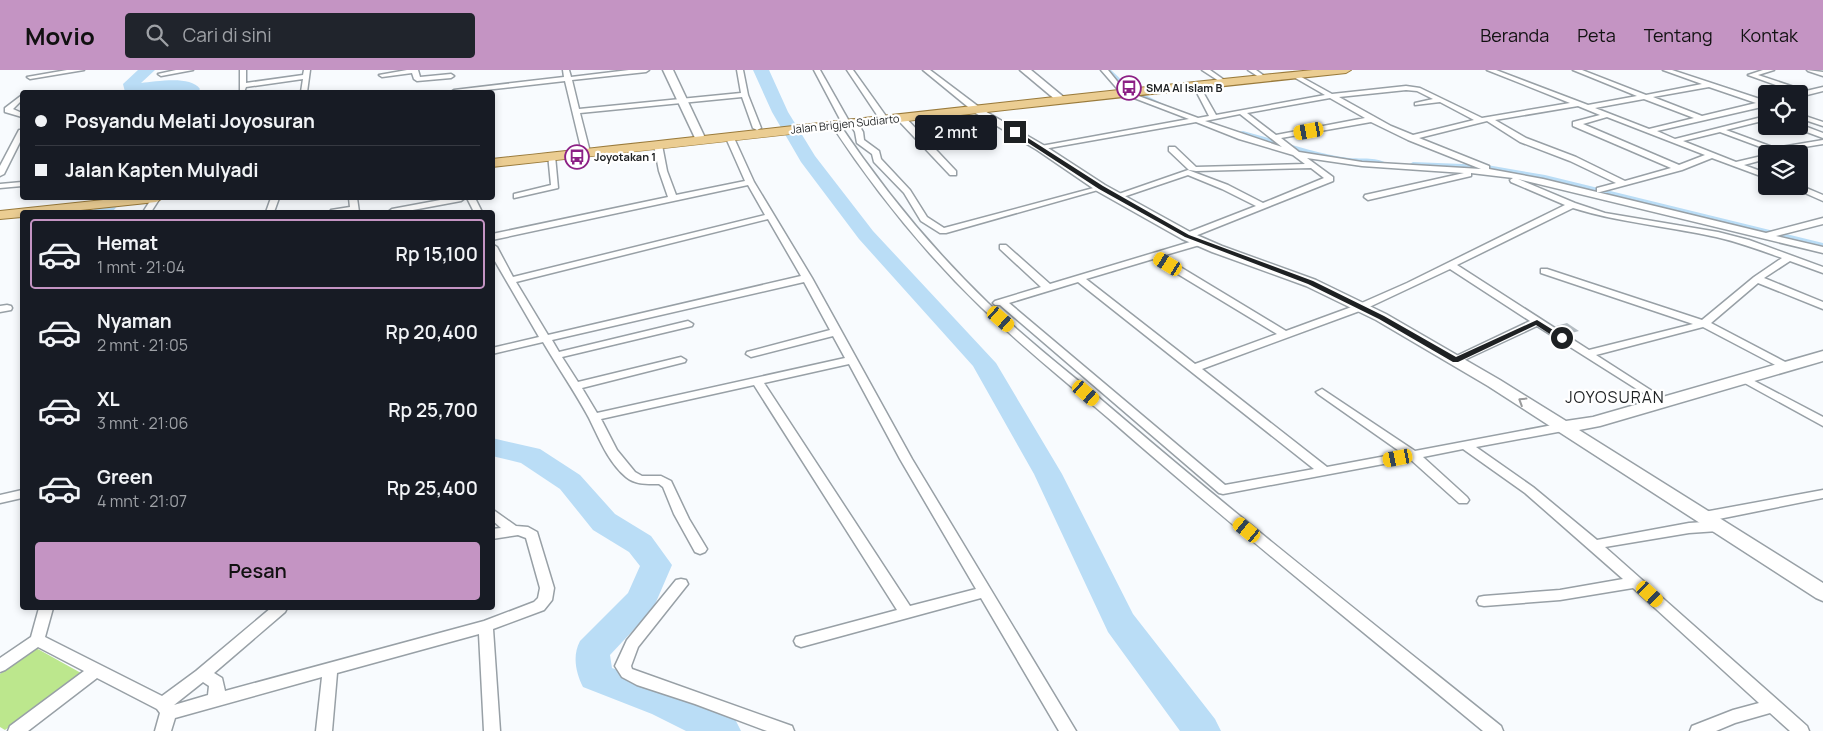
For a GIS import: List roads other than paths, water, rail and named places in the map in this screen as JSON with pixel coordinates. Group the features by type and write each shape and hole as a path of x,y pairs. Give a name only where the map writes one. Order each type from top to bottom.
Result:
{"main road":[{"path":"668,70 701,140"},
{"path":"1025,70 1061,99"},
{"name":"Jalan Brigjen Sudiarto","path":"495,163 658,144 730,138 819,126 1129,91 1346,70"},
{"path":"976,109 1041,148 1101,188 1194,239 1310,283 1361,307 1456,360 1823,592"},
{"path":"57,210 136,200"},
{"path":"0,215 20,213"},
{"path":"1564,427 1594,422 1823,356"}],"street":[{"path":"28,72 38,70"},
{"path":"28,72 81,70"},
{"path":"161,74 190,70"},
{"path":"243,70 243,89 307,73 304,90"},
{"path":"566,70 586,152"},
{"path":"473,90 646,70"},
{"path":"740,70 744,95 757,128"},
{"path":"820,70 845,123 854,154 897,211 962,283 987,307 1202,493 1495,731"},
{"path":"850,70 884,119"},
{"path":"926,70 976,109"},
{"path":"1104,70 1129,91 1291,149 1362,164 1479,167"},
{"path":"1113,70 1129,91 1203,118 1260,144 1360,158 1479,167 1531,174 1600,190 1823,250"},
{"path":"1205,70 1224,82"},
{"path":"1252,70 1264,78"},
{"path":"1490,70 1758,173"},
{"path":"1576,70 1700,118"},
{"path":"1666,70 1758,101"},
{"path":"1771,70 1751,75 1778,85"},
{"path":"1810,70 1823,74"},
{"path":"382,74 414,71 416,79 418,79 450,73 454,90"},
{"path":"28,72 28,85"},
{"path":"1294,76 1410,138 1572,205 1604,216 1684,228 1746,242 1823,270"},
{"path":"1196,85 1203,118"},
{"path":"1588,107 1710,85"},
{"path":"1041,148 1331,96 1412,88 1623,183"},
{"path":"1808,93 1823,89"},
{"path":"576,111 744,95"},
{"path":"4,111 20,99"},
{"path":"1416,104 1441,100"},
{"path":"1410,138 1484,120 1579,104"},
{"path":"1649,131 1758,106"},
{"path":"4,111 20,114"},
{"path":"987,307 1155,256 1263,206 1330,179 1277,137 1241,112"},
{"path":"1607,115 1576,124 1678,168"},
{"path":"901,118 953,172"},
{"path":"1277,137 1373,119"},
{"path":"1808,119 1823,124"},
{"path":"1675,141 1758,120"},
{"path":"845,123 859,132 860,141 876,153 877,160 907,192 924,219 943,231 1101,188"},
{"path":"1808,130 1823,136"},
{"path":"1724,132 1774,150 1823,142"},
{"path":"0,174 20,136"},
{"path":"730,138 750,182 851,360 984,592 1068,731"},
{"path":"658,144 663,171 673,198"},
{"path":"1808,148 1823,151"},
{"path":"1172,149 1196,170 1314,166"},
{"path":"6,160 20,155"},
{"path":"1600,190 1678,168 1713,155"},
{"path":"517,196 555,186 552,156"},
{"path":"1737,164 1758,159"},
{"path":"1368,198 1479,167"},
{"path":"1116,196 1188,172 1226,187 1263,206"},
{"path":"1493,172 1543,181 1772,235 1823,244"},
{"path":"495,236 750,182"},
{"path":"0,186 20,184"},
{"path":"1808,192 1823,198"},
{"path":"402,210 450,200"},
{"path":"1193,369 1361,307 1450,266 1572,205"},
{"path":"511,280 771,216"},
{"path":"1746,242 1823,221"},
{"path":"1003,247 1048,288"},
{"path":"1155,256 1284,335"},
{"path":"1587,354 1704,324 1757,279 1788,258"},
{"path":"496,260 511,280 576,386 608,446 634,476 642,480 660,479 667,483 678,511 700,550"},
{"path":"1450,266 1662,402"},
{"path":"1544,271 1704,324 1787,367"},
{"path":"495,350 806,278"},
{"path":"1080,279 1324,471"},
{"path":"1757,279 1823,306"},
{"path":"1002,302 1223,490 1564,427"},
{"path":"1456,360 1537,322"},
{"path":"556,356 688,324"},
{"path":"751,354 836,332"},
{"path":"576,386 681,360"},
{"path":"594,417 851,360"},
{"path":"1745,379 1823,422"},
{"path":"758,382 906,612"},
{"path":"1322,392 1413,455 1463,500"},
{"path":"1465,445 1528,490 1595,546 1801,731"},
{"path":"0,499 20,494"},
{"path":"1595,546 1606,542 1689,528 1823,494"},
{"path":"495,515 513,530"},
{"path":"37,640 97,669 165,708 214,700 486,626 539,606 545,600 547,588 532,535 524,530 495,533"},
{"path":"1484,602 1560,595 1637,582"},
{"path":"681,584 632,644 623,666 624,669 642,680 698,698 786,731"},
{"path":"802,641 984,592"},
{"path":"0,666 37,640 45,610"},
{"path":"163,731 165,708 274,610"},
{"path":"486,626 492,731"},
{"path":"16,731 97,669"},
{"path":"324,731 330,669"},
{"path":"201,675 211,677 217,682 219,690 214,700"},
{"path":"1698,731 1733,717 1772,706"}],"waterway":[{"path":"147,70 131,84 131,89 181,85 191,90"},
{"path":"761,70 780,112 807,158 866,235 984,363 1048,474 1120,623 1202,731"},
{"path":"1106,70 1124,88 1160,105"},
{"path":"1243,134 1312,154 1347,161 1382,164"},
{"path":"1413,165 1487,168 1545,178 1823,247"},
{"path":"104,210 113,200"},
{"path":"495,448 530,456 570,482 604,522 640,544 656,565 641,600 592,651 596,677 665,703 722,731"}],"place":[{"name":"SMA Al Islam B","path":"1129,88"},
{"name":"Joyotakan 1","path":"577,157"}],"district":[{"name":"JOYOSURAN","path":"1615,397"}]}
